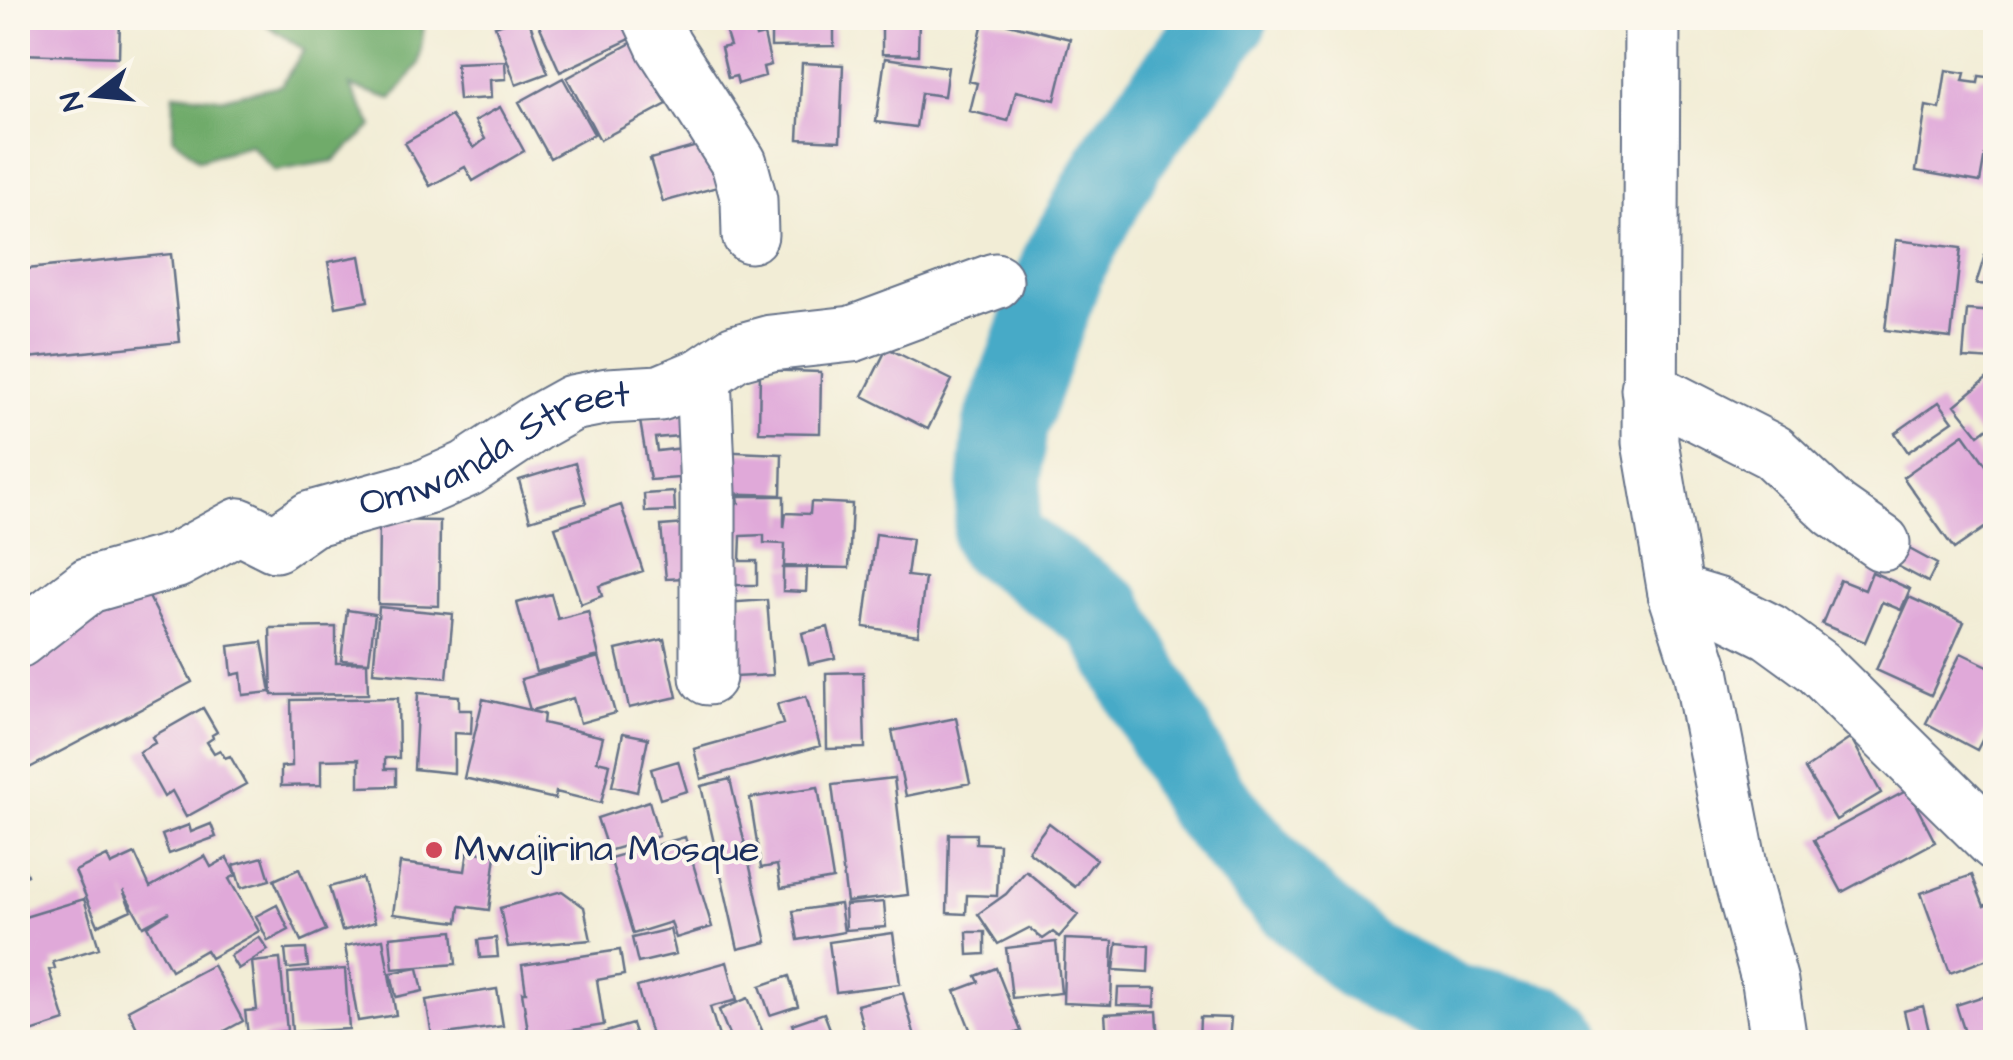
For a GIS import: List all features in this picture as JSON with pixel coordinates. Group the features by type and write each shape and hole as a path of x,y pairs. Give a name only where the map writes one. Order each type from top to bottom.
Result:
{"street":[{"path":"651,18 664,46 739,163 748,200 750,235"},
{"path":"1652,18 1650,442 1676,594 1702,670 1740,876 1770,982 1779,1042"},
{"name":"Omwanda Street","path":"18,640 88,585 177,560 239,526 275,544 310,519 426,487 467,469 572,403 660,393 703,375 735,353 771,343 852,334 996,281"},
{"path":"703,375 708,492 708,677"},
{"path":"1648,389 1773,452 1835,510 1882,542"},
{"path":"1676,594 1716,605 1770,632 1818,667 1996,843"}],"green space":[{"path":"257,18 425,18 419,64 392,99 350,86 373,126 333,161 275,171 250,145 199,160 173,137 174,93 222,98 281,85 304,50"}],"building":[{"path":"18,18 120,18 119,57 18,54"},
{"path":"528,18 548,73 516,85 495,26"},
{"path":"536,18 633,18 641,34 560,72"},
{"path":"660,18 721,18 665,35"},
{"path":"771,18 834,18 834,46 771,47"},
{"path":"882,18 919,18 918,55 882,54"},
{"path":"984,18 1070,39 1055,100 1016,91 1008,121 970,111 977,83 969,81"},
{"path":"752,22 756,37 764,35 771,65 763,67 765,76 738,84 736,76 728,78 721,48 730,46 725,30"},
{"path":"644,36 678,98 600,140 567,78"},
{"path":"885,58 948,67 944,96 921,93 916,127 876,122"},
{"path":"505,61 506,79 490,80 491,98 459,100 456,63"},
{"path":"802,63 843,65 840,141 798,139"},
{"path":"1946,70 1965,73 1963,81 1978,83 1979,76 1996,78 1996,124 1991,156 1985,154 1980,182 1916,171 1926,106 1940,109"},
{"path":"563,78 594,134 550,158 519,102"},
{"path":"500,107 524,151 473,181 465,167 430,186 405,143 451,116 474,148 485,139 475,121"},
{"path":"708,143 721,186 663,202 650,159"},
{"path":"1896,240 1961,248 1951,338 1885,330"},
{"path":"1989,242 1996,242 1996,285 1976,284"},
{"path":"171,254 180,342 18,359 18,270"},
{"path":"360,256 368,301 336,307 328,262"},
{"path":"1967,310 1996,312 1995,360 1963,358"},
{"path":"887,348 952,380 928,429 863,396"},
{"path":"760,370 821,372 820,433 759,432"},
{"path":"1996,371 1996,422 1979,435 1955,405"},
{"path":"1939,402 1953,421 1908,452 1895,433"},
{"path":"690,413 692,435 655,438 657,451 692,447 694,477 650,480 640,421"},
{"path":"1964,434 1996,479 1996,520 1954,549 1903,477"},
{"path":"714,451 782,454 781,495 713,493"},
{"path":"575,463 586,503 530,520 519,480"},
{"path":"674,492 675,511 645,512 644,494"},
{"path":"738,496 784,496 784,528 786,513 810,514 811,502 852,504 849,568 784,566 785,544 764,543 764,535 741,536 740,561 757,561 757,585 712,585 712,503 739,503"},
{"path":"621,505 643,571 599,586 602,596 581,604 555,527"},
{"path":"379,520 440,521 439,606 378,604"},
{"path":"699,523 703,577 666,579 661,526"},
{"path":"876,534 912,539 907,576 925,578 918,635 864,627"},
{"path":"1902,545 1937,564 1928,582 1892,563"},
{"path":"783,568 807,568 806,592 783,591"},
{"path":"1872,572 1910,589 1901,610 1882,602 1865,642 1822,624 1840,580 1865,590"},
{"path":"143,585 192,682 18,774 18,650"},
{"path":"551,594 558,619 588,611 599,656 536,672 517,603"},
{"path":"1909,597 1964,622 1931,695 1876,670"},
{"path":"767,600 773,675 714,678 710,604"},
{"path":"379,607 453,614 447,678 373,672"},
{"path":"347,610 375,614 369,662 341,660"},
{"path":"336,627 336,663 367,662 368,694 272,695 270,628"},
{"path":"828,627 835,658 809,664 802,633"},
{"path":"664,639 677,697 629,708 616,650"},
{"path":"262,642 271,692 243,695 241,673 232,675 229,646"},
{"path":"1961,653 1996,670 1996,713 1977,750 1926,723"},
{"path":"599,657 615,713 580,723 573,698 530,711 544,714 543,723 603,737 597,761 610,764 601,803 556,792 555,799 464,778 483,699 530,710 521,679"},
{"path":"863,672 865,748 827,749 826,673"},
{"path":"418,693 459,696 459,710 472,710 471,734 454,733 454,773 414,769"},
{"path":"806,696 820,746 701,779 694,749 783,724 777,704"},
{"path":"398,698 399,758 385,758 385,769 396,769 396,786 359,787 359,759 321,760 321,785 281,786 281,767 292,766 291,700"},
{"path":"203,708 217,732 207,742 214,753 220,750 225,758 230,756 246,784 186,817 172,791 164,797 139,752 155,743 152,737"},
{"path":"956,718 970,783 906,796 892,731"},
{"path":"623,733 648,738 637,792 612,786"},
{"path":"1851,738 1881,793 1836,820 1805,769"},
{"path":"678,761 687,791 660,799 651,769"},
{"path":"894,778 908,895 847,902 832,785"},
{"path":"730,779 767,942 738,949 701,786"},
{"path":"818,787 833,879 781,888 777,865 761,868 750,798"},
{"path":"1908,790 1935,842 1842,892 1814,840"},
{"path":"649,801 659,836 608,851 597,818"},
{"path":"1049,823 1096,859 1075,887 1028,851"},
{"path":"211,824 216,837 169,854 162,835 189,825 191,832"},
{"path":"949,834 976,834 976,843 999,844 997,896 967,895 966,914 947,913"},
{"path":"685,837 712,927 676,938 671,922 633,934 610,858"},
{"path":"468,851 496,855 489,910 460,906 458,922 393,914 400,863 465,871"},
{"path":"18,852 27,875 18,879"},
{"path":"135,854 150,887 205,856 211,867 227,858 236,875 229,879 259,931 211,958 206,950 171,970 147,926 169,912 143,926 123,890 131,910 98,925 75,871 107,856 111,865"},
{"path":"263,857 270,880 241,888 234,865"},
{"path":"299,869 326,930 301,941 274,880"},
{"path":"1026,871 1078,915 1059,937 1053,932 1043,939 1029,928 998,944 978,914 1006,894"},
{"path":"1972,875 1984,906 1996,901 1996,956 1950,973 1921,893"},
{"path":"362,878 375,922 342,931 329,887"},
{"path":"562,891 584,907 591,940 508,947 500,908"},
{"path":"84,899 99,948 53,962 55,968 49,970 65,1021 28,1033 18,1000 18,919"},
{"path":"884,902 886,927 846,930 845,905"},
{"path":"840,904 844,932 798,940 793,911"},
{"path":"277,905 289,930 268,941 256,916"},
{"path":"670,929 676,954 638,963 632,938"},
{"path":"453,931 456,964 393,969 390,937"},
{"path":"967,932 985,932 985,954 968,955"},
{"path":"893,933 900,984 836,992 829,942"},
{"path":"259,937 268,950 238,969 230,956"},
{"path":"496,938 498,957 480,958 478,940"},
{"path":"383,939 396,1015 358,1021 345,946"},
{"path":"1065,939 1113,941 1111,1005 1063,1003"},
{"path":"1056,942 1061,993 1012,998 1006,948"},
{"path":"1117,943 1149,946 1148,972 1114,970"},
{"path":"306,949 308,967 287,969 285,950"},
{"path":"620,950 624,975 597,980 604,1025 529,1037 522,965"},
{"path":"280,959 287,1031 248,1035 245,1011 257,1010 252,962"},
{"path":"727,962 737,1000 710,1007 720,1040 653,1042 637,987"},
{"path":"213,965 243,1021 204,1042 144,1042 128,1010"},
{"path":"418,968 423,991 396,997 391,973"},
{"path":"996,968 1021,1031 994,1042 975,1042 955,991 979,982 976,976"},
{"path":"345,969 349,1029 292,1032 288,973"},
{"path":"789,976 798,1006 770,1015 760,986"},
{"path":"1118,988 1156,988 1155,1006 1117,1005"},
{"path":"497,989 503,1026 432,1036 426,1000"},
{"path":"1996,992 1996,1042 1968,1042 1956,1005"},
{"path":"903,993 916,1040 867,1042 857,1005"},
{"path":"748,998 765,1037 753,1042 732,1042 719,1010"},
{"path":"1923,1006 1929,1031 1910,1037 1904,1011"},
{"path":"1157,1011 1159,1042 1107,1042 1105,1014"},
{"path":"824,1013 835,1042 799,1042 792,1024"},
{"path":"1200,1017 1231,1018 1229,1042 1199,1042"},
{"path":"632,1024 638,1042 573,1042"},
{"path":"286,1032 288,1042 263,1042 262,1037"},
{"path":"1098,1033 1100,1042 1074,1042 1073,1037"},
{"path":"341,1036 342,1042 309,1042 309,1040"}],"waterway":[{"path":"1226,18 1124,154 1063,265 1005,427 995,538 1105,615 1204,798 1283,891 1362,960 1453,1006 1539,1026 1561,1042"}],"place":[{"name":"Mwajirina Mosque","path":"434,850"}]}
